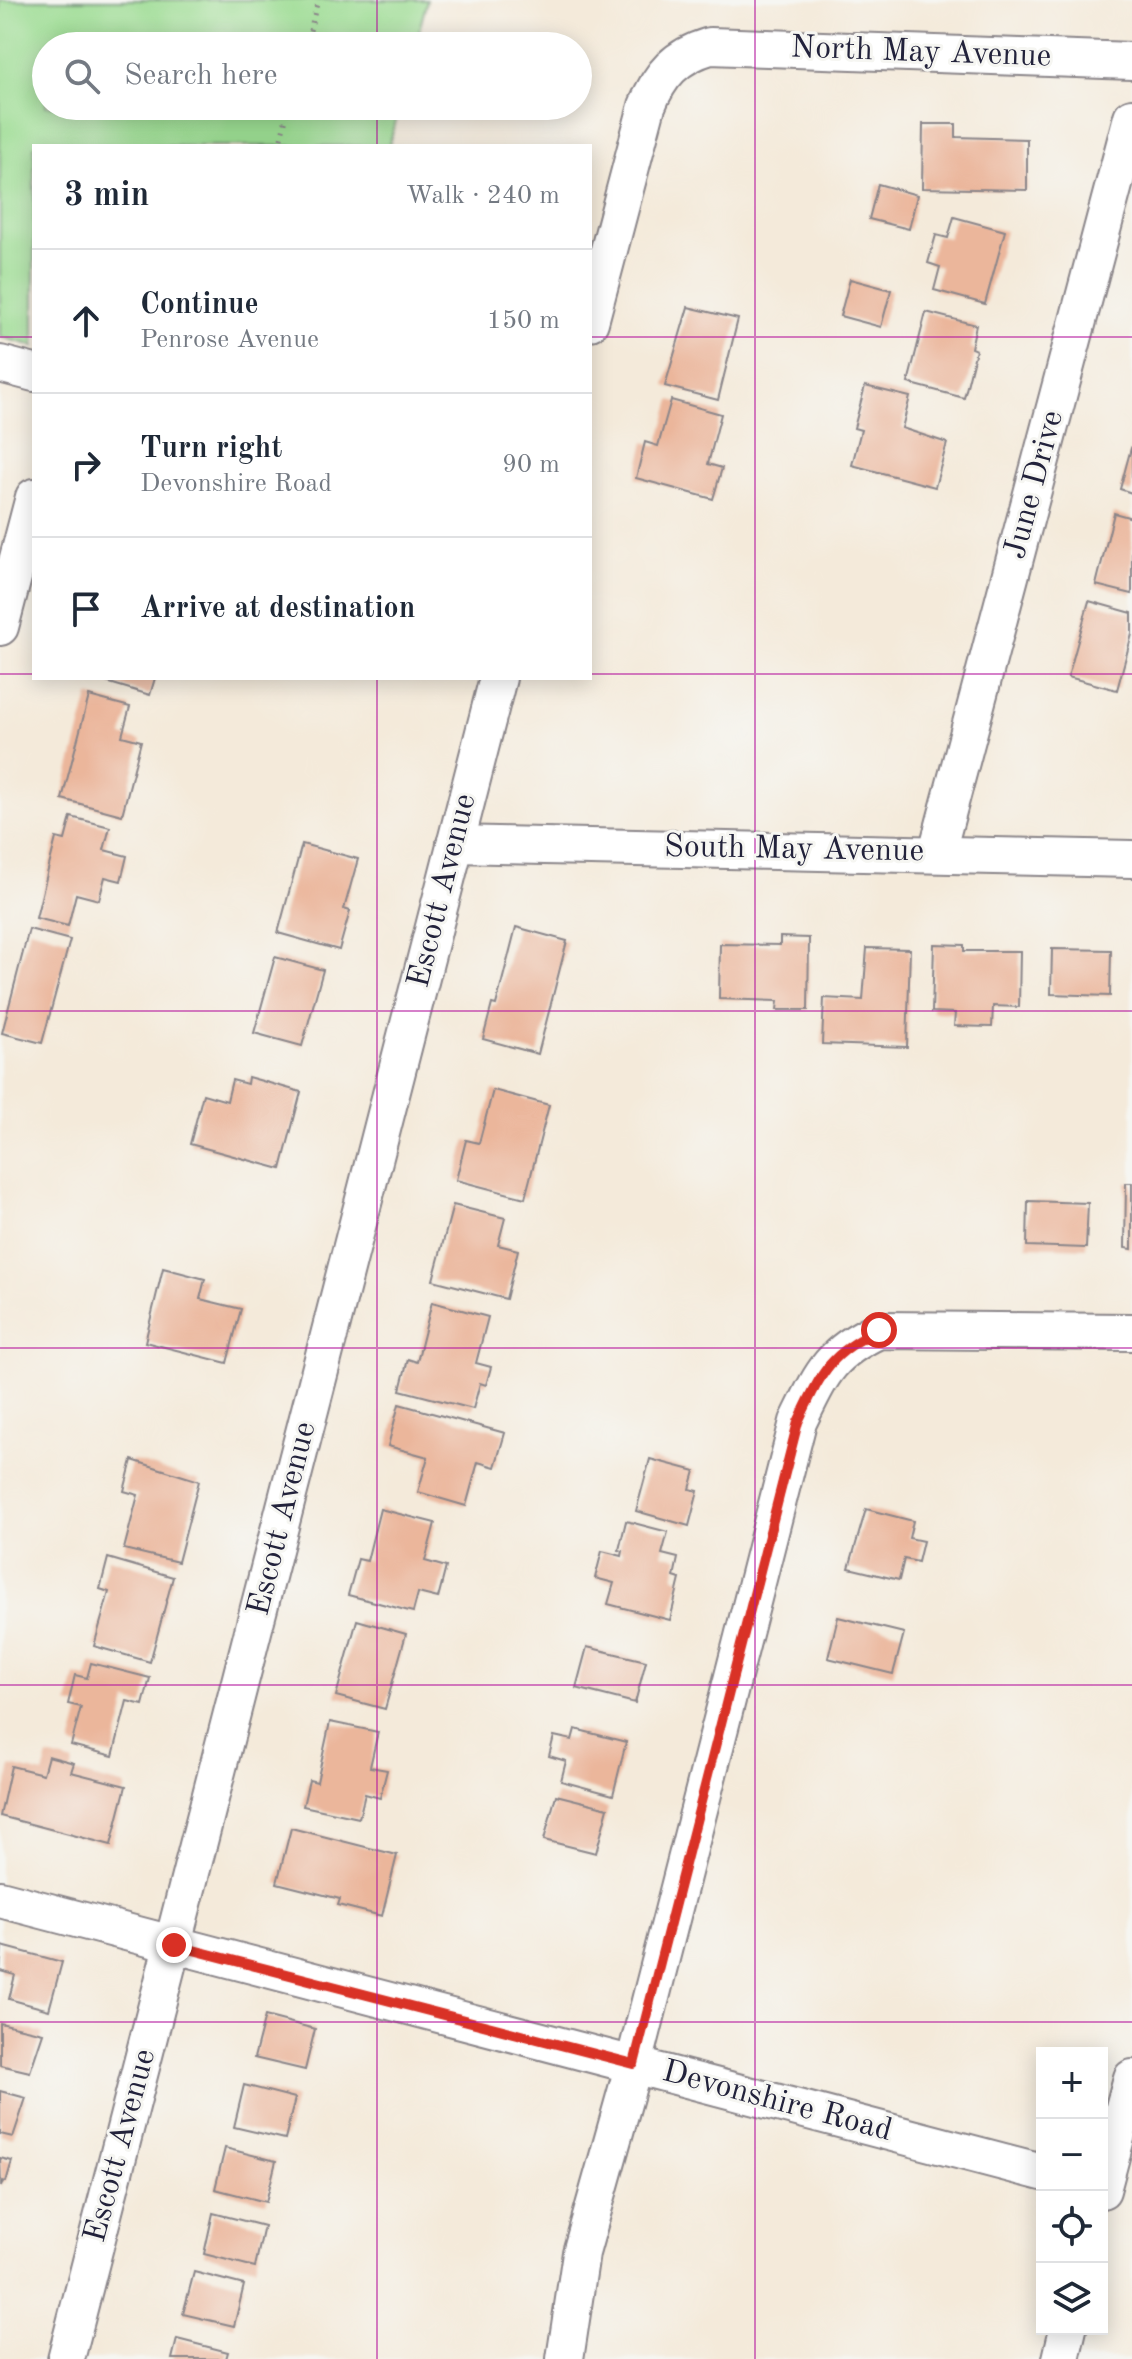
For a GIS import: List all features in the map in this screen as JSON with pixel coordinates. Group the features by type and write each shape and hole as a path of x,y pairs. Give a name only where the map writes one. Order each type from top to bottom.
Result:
{"street":[{"name":"North May Avenue","path":"592,315 656,84 670,66 690,51 710,46 1132,61"},
{"name":"June Drive","path":"937,852 1132,117"},
{"path":"0,364 32,372"},
{"path":"0,627 32,505"},
{"name":"Escott Avenue","path":"66,2359 497,680"},
{"name":"South May Avenue","path":"455,844 937,852 1132,859"},
{"path":"565,2359 581,2253 634,2064 798,1422 820,1376 848,1344 879,1330 1132,1332"},
{"name":"Devonshire Road","path":"0,1899 1036,2170"},
{"path":"1108,2167 1132,2078"},
{"path":"1108,2190 1132,2196"},
{"path":"1061,2359 1067,2335"}],"path":[{"path":"310,32 318,0"},
{"path":"280,144 286,120"}],"green space":[{"path":"0,0 427,0 419,32 32,32 32,120 396,120 390,144 32,144 32,345 0,337"}],"building":[{"path":"923,124 956,124 956,137 1027,139 1027,190 922,188"},
{"path":"878,184 917,195 909,229 869,219"},
{"path":"954,217 1005,231 985,304 934,290 940,267 928,263 936,235 948,238"},
{"path":"850,279 891,290 881,327 840,316"},
{"path":"688,307 738,319 718,400 665,386"},
{"path":"926,312 976,325 971,348 976,350 964,398 908,383"},
{"path":"865,386 910,397 902,428 947,443 935,487 852,465 861,430 854,428"},
{"path":"671,400 721,414 708,464 722,468 713,499 636,478 645,442 658,446"},
{"path":"1132,449 1132,493 1120,489"},
{"path":"1114,513 1132,518 1132,594 1096,585"},
{"path":"1089,601 1132,613 1132,634 1117,690 1068,677"},
{"path":"100,680 154,680 150,695"},
{"path":"89,696 130,707 122,736 141,741 122,815 62,799"},
{"path":"71,817 110,827 104,850 127,856 121,881 105,877 99,900 76,894 68,926 36,918 56,838 65,840"},
{"path":"302,844 358,859 344,909 350,911 339,950 278,933"},
{"path":"516,927 567,941 538,1054 483,1039 492,1004 496,1005"},
{"path":"29,929 70,940 42,1043 2,1033"},
{"path":"780,937 809,938 808,1010 777,1010 778,1001 719,999 720,944 780,945"},
{"path":"934,944 964,945 964,951 1020,951 1019,1007 993,1006 992,1027 954,1026 955,1013 932,1012"},
{"path":"867,948 910,949 907,1047 822,1044 824,998 863,1000"},
{"path":"1052,949 1111,950 1110,996 1051,994"},
{"path":"275,957 323,970 302,1046 254,1033"},
{"path":"248,1077 301,1092 281,1169 190,1144 203,1094 227,1101 232,1080 247,1084"},
{"path":"493,1090 549,1105 525,1198 456,1180 466,1140 479,1143"},
{"path":"1126,1183 1132,1183 1132,1249 1125,1248"},
{"path":"1028,1201 1088,1203 1086,1248 1027,1246"},
{"path":"453,1205 505,1218 498,1245 518,1250 506,1299 433,1280"},
{"path":"163,1268 205,1279 200,1299 241,1309 227,1363 145,1342"},
{"path":"432,1302 488,1317 476,1363 491,1367 486,1385 480,1383 473,1409 400,1390 408,1359 417,1362"},
{"path":"399,1404 505,1433 495,1467 478,1462 466,1506 418,1492 428,1457 388,1446"},
{"path":"650,1459 695,1471 690,1489 698,1491 689,1526 636,1511"},
{"path":"132,1460 199,1481 178,1562 124,1549 138,1495 124,1491"},
{"path":"380,1509 435,1523 425,1561 446,1567 438,1598 418,1593 413,1612 348,1595 358,1559 367,1561"},
{"path":"866,1509 913,1521 909,1538 923,1541 918,1562 904,1559 899,1580 849,1568"},
{"path":"626,1521 668,1532 662,1554 678,1558 674,1577 680,1579 670,1620 608,1604 614,1583 595,1578 602,1551 622,1556 623,1551 619,1550"},
{"path":"108,1558 173,1577 150,1662 94,1646 109,1592 100,1589"},
{"path":"838,1617 904,1633 893,1674 828,1658"},
{"path":"357,1620 406,1634 385,1709 336,1696"},
{"path":"587,1647 646,1661 635,1703 576,1688"},
{"path":"91,1663 150,1678 143,1705 127,1701 113,1756 71,1745 81,1707 68,1704 75,1675 87,1678"},
{"path":"330,1722 378,1732 370,1767 387,1770 380,1798 365,1794 359,1818 303,1806 309,1780 317,1782"},
{"path":"575,1729 626,1742 613,1795 561,1781 566,1761 549,1756 554,1736 572,1740"},
{"path":"48,1756 74,1763 71,1772 126,1786 111,1845 0,1816 11,1766 43,1774"},
{"path":"556,1795 608,1808 596,1853 544,1840"},
{"path":"291,1828 397,1855 382,1916 338,1905 340,1899 277,1883"},
{"path":"2,1946 62,1962 49,2010 9,1999 15,1975 0,1971"},
{"path":"265,2016 315,2029 305,2070 254,2058"},
{"path":"0,2023 43,2033 30,2072 0,2065"},
{"path":"244,2085 295,2098 285,2139 234,2127"},
{"path":"0,2091 26,2098 13,2137 0,2134"},
{"path":"225,2148 276,2161 266,2202 215,2189"},
{"path":"0,2158 12,2161 6,2182 3,2181 1,2187"},
{"path":"213,2213 264,2226 255,2267 204,2254"},
{"path":"194,2272 244,2285 234,2326 183,2314"},
{"path":"177,2339 228,2352 226,2359 172,2359"}],"route":[{"path":"174,1945 634,2064 798,1422 820,1376 848,1344 879,1330"}]}
